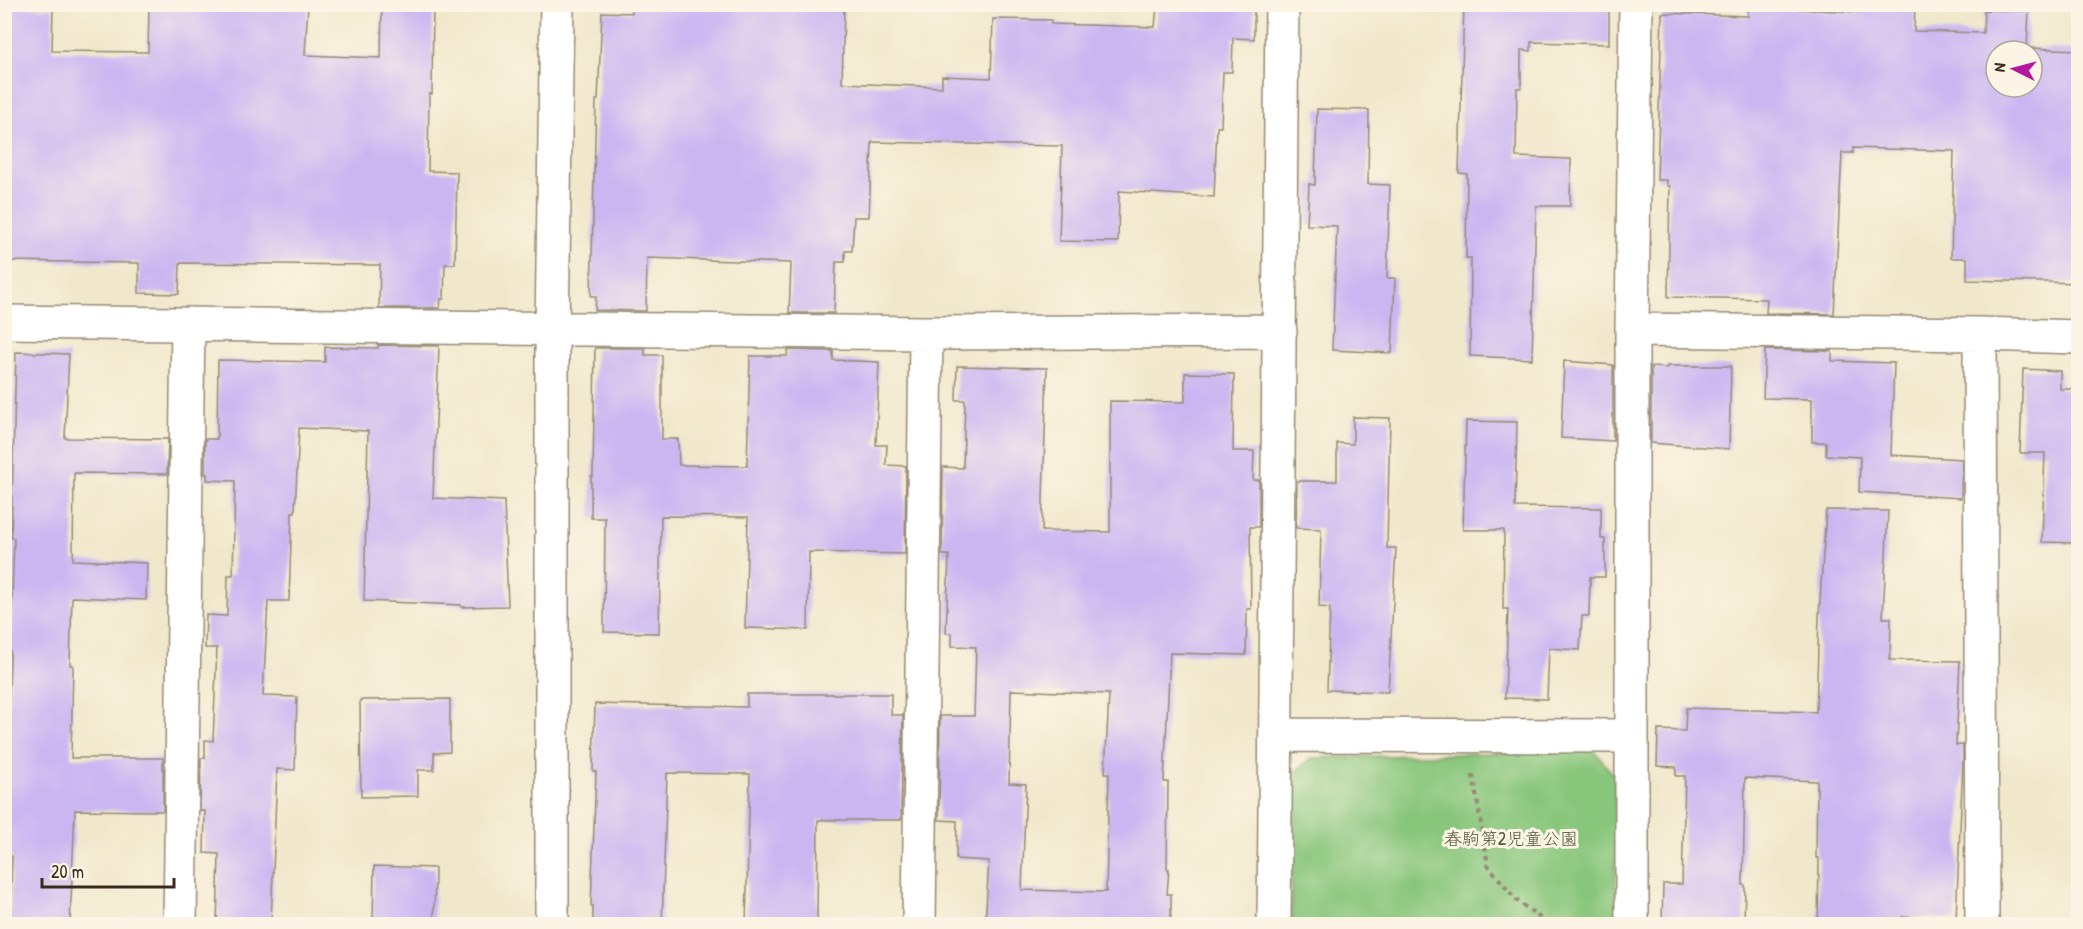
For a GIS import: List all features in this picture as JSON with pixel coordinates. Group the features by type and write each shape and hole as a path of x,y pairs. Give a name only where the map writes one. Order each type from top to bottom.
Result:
{"street":[{"path":"552,924 552,329 557,4"},
{"path":"1274,924 1282,4"},
{"path":"1632,924 1632,330 1636,4"},
{"path":"4,322 926,333 1280,331"},
{"path":"180,924 188,324"},
{"path":"1632,330 2079,337"},
{"path":"919,924 926,333"},
{"path":"1980,334 1982,924"},
{"path":"1276,735 1631,736"}],"path":[{"path":"1466,736 1488,865 1516,900 1548,924"}],"green space":[{"name":"春駒第2児童公園","path":"1594,750 1615,777 1616,924 1291,924 1292,774 1312,758"}],"building":[{"path":"149,4 308,4 305,55 381,58 382,4 433,4 428,171 457,172 455,264 445,264 444,299 441,299 440,308 379,308 380,265 180,263 179,294 139,293 139,263 4,261 4,7 53,8 52,51 148,52"},
{"path":"632,4 783,4 783,8 844,10 842,83 942,87 942,76 991,78 993,19 1051,20 1051,24 1155,27 1157,6 1191,8 1191,4 1254,4 1254,39 1233,38 1232,72 1223,72 1221,127 1217,127 1214,197 1119,191 1118,242 1059,241 1062,146 872,142 869,217 854,217 852,251 845,251 845,262 836,262 834,313 789,313 791,263 647,258 646,311 595,310 596,296 591,296 596,100 598,100 602,12 632,13"},
{"path":"1464,4 1609,4 1609,44 1531,42 1531,51 1521,50 1521,88 1517,88 1516,157 1571,159 1570,206 1536,206 1532,359 1470,356 1471,258 1466,258 1467,174 1459,173"},
{"path":"1861,6 1915,7 1914,31 1983,33 1984,10 2029,11 2027,39 1984,39 1984,99 2044,99 2044,49 2079,50 2079,283 1967,280 1967,258 1951,258 1954,151 1853,148 1853,153 1842,153 1834,314 1766,313 1767,299 1668,297 1670,186 1667,186 1667,180 1657,180 1662,13 1748,16 1748,7 1861,12"},
{"path":"1317,109 1369,110 1368,184 1390,185 1387,278 1395,278 1392,353 1332,350 1337,226 1307,225 1309,184 1315,185"},
{"path":"378,345 439,346 433,498 504,501 508,606 461,607 461,605 364,601 368,431 299,428 295,512 292,512 289,601 268,601 263,696 297,697 295,770 277,769 271,924 217,924 219,854 204,853 205,811 200,811 201,758 205,758 205,740 213,741 217,648 205,648 206,615 227,616 228,575 233,575 235,481 207,480 207,474 205,474 205,439 217,439 218,360 325,362 325,347 378,348"},
{"path":"595,348 645,348 645,355 662,355 662,439 678,439 679,465 747,466 750,356 787,356 788,350 833,351 833,360 879,362 876,445 887,445 886,465 906,466 905,554 809,552 808,630 745,628 748,517 661,516 659,633 604,632 605,518 591,518"},
{"path":"1765,350 1832,351 1832,361 1894,363 1891,455 1962,459 1961,498 1859,492 1860,457 1826,455 1826,442 1812,442 1812,399 1763,398"},
{"path":"16,352 69,354 65,438 168,439 167,474 74,473 73,560 147,563 146,600 72,597 71,758 163,758 163,811 75,810 70,924 10,924 12,856 6,856 9,778 6,778 14,538 11,538"},
{"path":"1564,361 1613,365 1613,441 1561,438"},
{"path":"957,366 1047,368 1042,531 1110,532 1110,401 1185,402 1185,373 1234,374 1233,451 1254,451 1253,480 1259,480 1259,527 1250,527 1251,609 1247,609 1246,655 1170,653 1164,782 1168,782 1167,894 1171,894 1171,924 985,924 989,861 956,859 957,821 939,820 940,716 974,716 976,647 952,646 952,633 946,633 949,555 942,555 943,467 963,468 965,400 956,400","holes":["1011,690 1109,694 1105,773 1109,773 1106,892 1022,890 1026,784 1009,783"]},
{"path":"1667,366 1731,366 1729,449 1651,443 1651,367 1667,368"},
{"path":"2023,369 2060,371 2060,389 2079,389 2079,543 2042,542 2045,453 2020,453"},
{"path":"1353,417 1390,418 1387,548 1396,548 1388,692 1327,690 1330,608 1319,607 1321,529 1296,528 1297,481 1337,481 1337,443 1353,444"},
{"path":"1466,421 1517,422 1515,507 1601,508 1601,539 1605,539 1605,577 1590,577 1589,616 1582,616 1580,650 1549,648 1547,699 1505,698 1508,609 1503,609 1504,530 1463,530"},
{"path":"1826,510 1888,511 1883,618 1891,618 1890,660 1960,661 1956,745 1963,745 1963,761 1956,919 1902,917 1902,924 1818,924 1817,781 1745,778 1744,924 1662,924 1663,884 1682,884 1685,776 1676,776 1676,767 1657,766 1658,730 1685,731 1686,708 1816,712"},
{"path":"747,694 891,694 891,715 903,715 901,820 818,820 817,924 746,924 750,774 667,773 662,924 593,924 593,906 591,906 596,772 593,771 595,704 747,707"},
{"path":"450,699 450,752 434,753 434,770 418,770 418,796 361,797 360,700"},
{"path":"374,866 435,868 434,924 373,924"}]}
